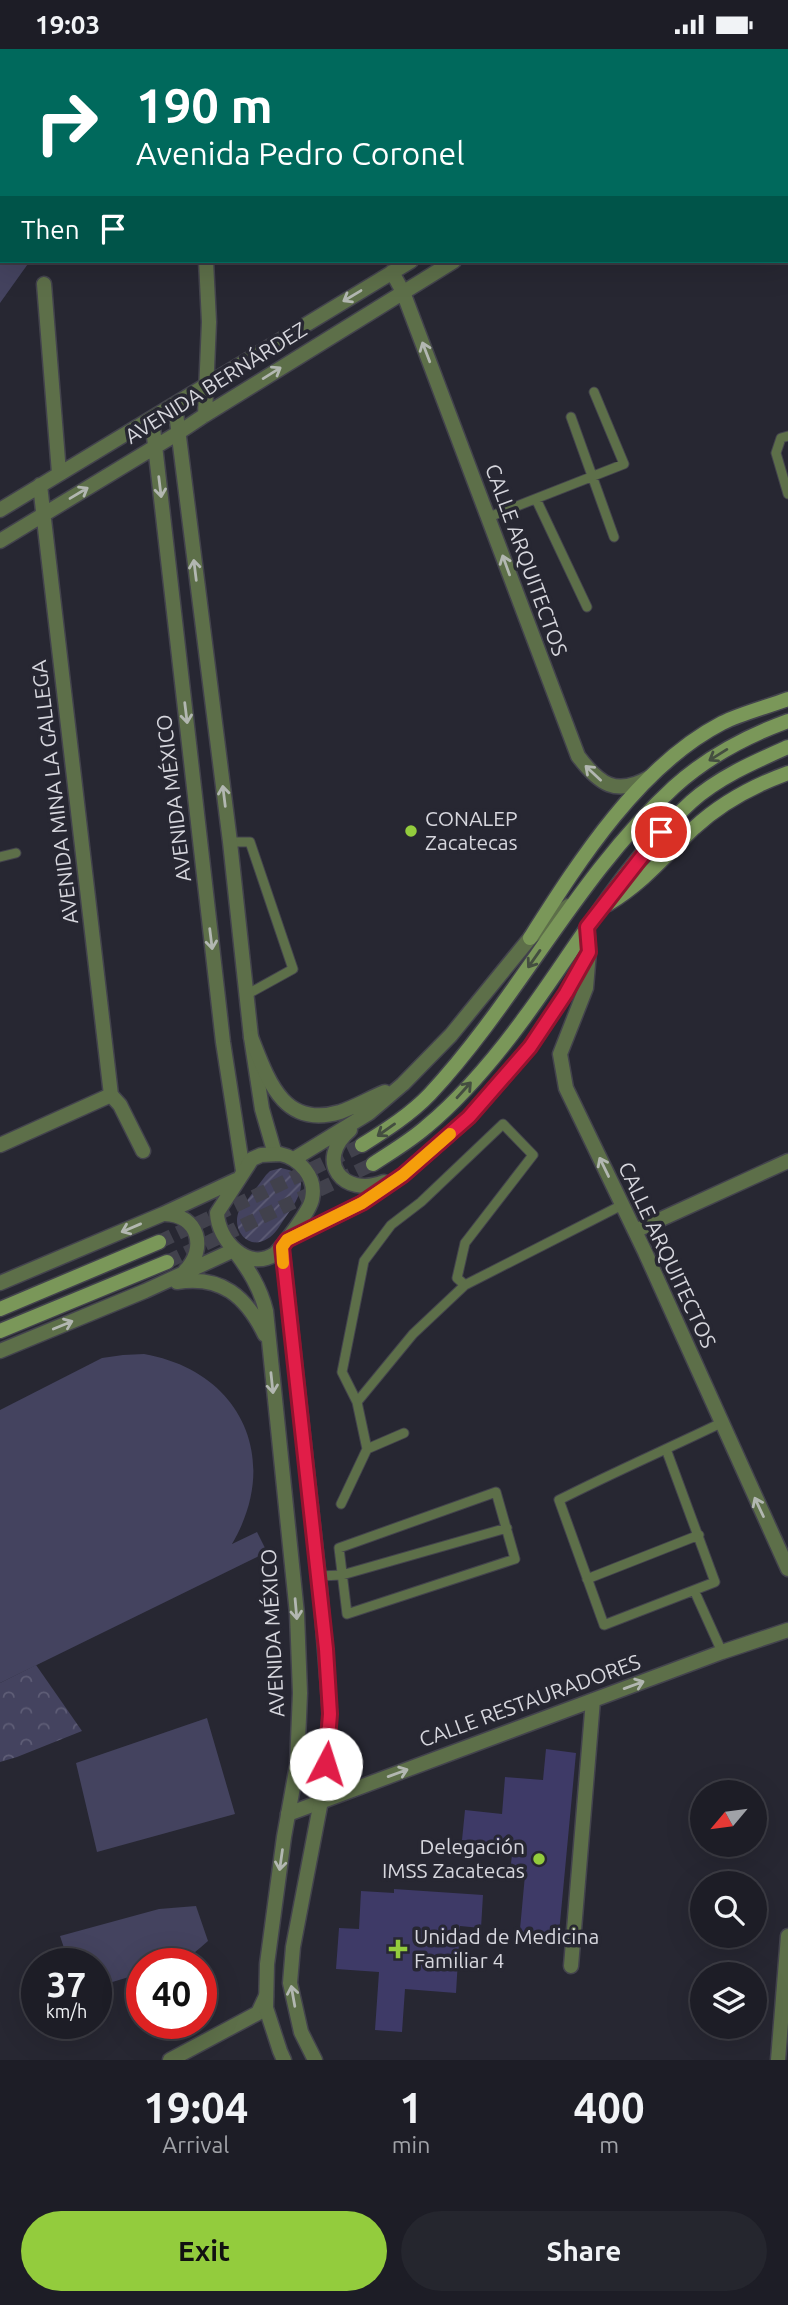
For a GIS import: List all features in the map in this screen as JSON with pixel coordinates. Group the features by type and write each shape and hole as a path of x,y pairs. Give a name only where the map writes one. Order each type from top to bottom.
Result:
{"main road":[{"path":"530,938 597,837 654,774 696,739 724,722 788,699"},
{"path":"362,1145 406,1115 429,1094 477,1040 575,901 624,838 674,787 727,749 783,723"},
{"path":"373,1164 428,1125 489,1062 525,1017 600,908 661,832 692,801 732,773 788,747"},
{"path":"600,908 631,890 716,810 754,788 788,773"},
{"path":"0,1309 159,1242"},
{"path":"0,1331 167,1262"}],"street":[{"path":"205,415 209,322 206,263"},
{"name":"AVENIDA BERNÁRDEZ","path":"0,510 408,263"},
{"name":"AVENIDA BERNÁRDEZ","path":"0,541 451,263"},
{"name":"CALLE ARQUITECTOS","path":"392,272 403,292 578,756 592,775 610,786 624,787 639,783 654,774"},
{"path":"44,285 59,473"},
{"path":"175,405 230,842 251,1037 262,1109 275,1154"},
{"name":"AVENIDA MÉXICO","path":"152,419 240,1175"},
{"name":"AVENIDA MINA LA GALLEGA","path":"40,485 111,1095"},
{"path":"403,1175 368,1187 357,1187 339,1175 332,1154 342,1136 402,1084 451,1035 530,938 575,901"},
{"name":"CALLE ARQUITECTOS","path":"587,927 589,952 586,988 560,1054 566,1088 635,1231 788,1569"},
{"path":"284,1243 362,1203 403,1175 469,1117 503,1080 547,1022 589,952"},
{"path":"251,1037 268,1078 282,1100 307,1115 326,1115 342,1111 402,1084"},
{"path":"0,1145 111,1095 120,1105 143,1151"},
{"path":"293,1159 369,1112"},
{"path":"275,1154 293,1159 307,1172 312,1183 312,1201 284,1243 270,1258 248,1257 234,1250 220,1233 216,1213 251,1159 275,1154"},
{"path":"635,1231 788,1161"},
{"path":"0,1283 163,1215 240,1175"},
{"path":"163,1215 182,1217 192,1226 197,1238 197,1251 192,1263 172,1279"},
{"path":"284,1243 319,1576 330,1714 321,1801 293,1947 290,1983 301,2032 315,2060"},
{"path":"0,1351 145,1291 234,1250"},
{"name":"AVENIDA MÉXICO","path":"234,1250 262,1294 266,1311 297,1614 300,1693 297,1765 267,1964 266,2008 279,2052 284,2060"},
{"path":"145,1291 197,1279 220,1285 240,1297 255,1315 268,1342"},
{"name":"CALLE RESTAURADORES","path":"288,1814 722,1652 788,1630"},
{"path":"572,1966 593,1700"},
{"path":"778,2060 788,1936"},
{"path":"170,2060 258,2013 267,1996"},
{"path":"781,2027 788,2045"}],"lane":[{"path":"489,517 624,464 594,392"},
{"path":"571,417 614,537"},
{"path":"788,436 781,438 776,453 788,493"},
{"path":"536,499 587,607"},
{"path":"230,842 250,842 293,969 246,995"},
{"path":"0,857 16,853"},
{"path":"341,1504 367,1449 357,1402 341,1372 364,1261 391,1225 421,1202 503,1124 533,1155 465,1243 457,1278 465,1285"},
{"path":"357,1402 413,1333 465,1285 622,1205"},
{"path":"666,1449 715,1582 604,1625 559,1500 720,1423"},
{"path":"367,1449 404,1433"},
{"path":"496,1492 507,1528 515,1559 347,1614 339,1548 496,1492"},
{"path":"319,1576 342,1576 507,1528"},
{"path":"587,1579 699,1535"},
{"path":"694,1590 722,1652"}],"green space":[{"path":"0,263 29,263 0,303"},
{"path":"281,1168 298,1176 301,1189 298,1196 272,1235 260,1242 248,1240 237,1225 239,1211 266,1175"},
{"path":"144,1354 178,1364 206,1379 228,1399 243,1423 252,1451 253,1481 247,1512 232,1544 257,1532 267,1552 0,1683 0,1410 102,1358"},
{"path":"36,1665 82,1731 0,1762 0,1683"},
{"path":"207,1718 235,1814 97,1852 76,1763"},
{"path":"196,1906 208,1941 200,1948 126,1948 126,1978 112,1982 112,1948 64,1948 60,1936 159,1909"}],"building":[{"name":"Delegación IMSS Zacatecas","path":"546,1749 576,1753 558,1944 519,1940 525,1875 510,1873 513,1845 462,1840 465,1810 502,1814 505,1777 543,1780"},
{"name":"Unidad de Medicina Familiar 4","path":"394,1889 483,1895 481,1928 460,1926 456,1993 405,1989 402,2032 375,2030 379,1972 336,1969 339,1928 359,1929 361,1891 394,1893"}],"tunnel":[{"path":"159,1242 362,1145"},
{"path":"167,1262 373,1164"}],"slow traffic":[{"path":"283,1263 282,1247 287,1240 362,1203 403,1175 450,1134"}],"place":[{"name":"CONALEP Zacatecas","path":"411,831"},
{"name":"Delegación IMSS Zacatecas","path":"539,1859"},
{"name":"Unidad de Medicina Familiar 4","path":"398,1949"}],"route":[{"path":"326,1764 330,1714 326,1649 282,1247 287,1240 362,1203 403,1175 469,1117 503,1080 547,1022 589,952 587,927 661,832"}]}
